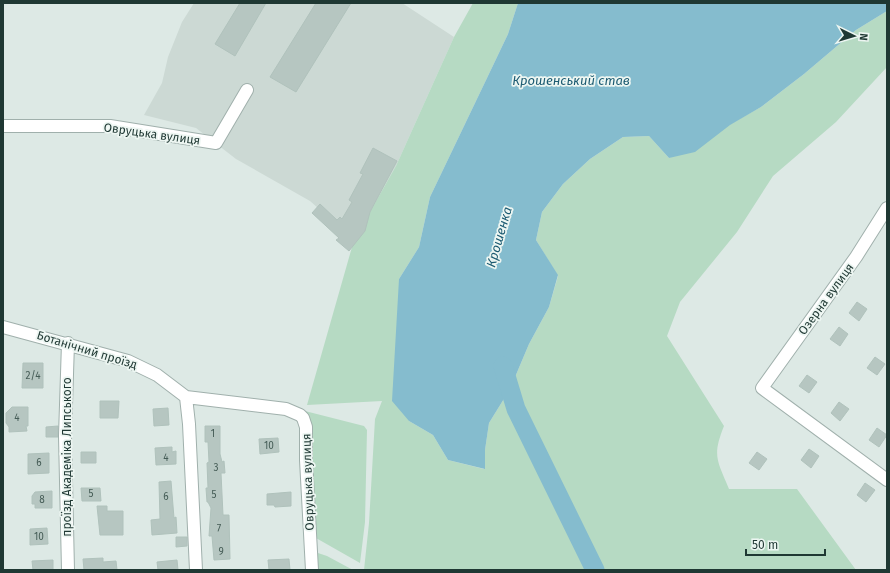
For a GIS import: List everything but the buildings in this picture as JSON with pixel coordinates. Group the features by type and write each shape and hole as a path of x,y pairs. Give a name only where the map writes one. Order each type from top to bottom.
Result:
{"street":[{"name":"Овруцька вулиця","path":"3,126 110,126 216,143 247,90"},
{"name":"Озерна вулиця","path":"887,208 856,257 762,388 887,480"},
{"name":"Ботанічний проїзд","path":"3,327 128,361 157,375 186,397"},
{"name":"проїзд Академіка Липського","path":"68,344 64,436 68,570"},
{"name":"Овруцька вулиця","path":"186,397 286,409 300,415 303,418 306,428 307,482 312,570"},
{"path":"186,397 189,424 196,570"}],"shaded area":[{"path":"194,3 402,3 454,37 396,166 354,240 310,201 236,159 196,128 144,115 162,83 168,57 182,22"}],"green space":[{"path":"473,3 518,3 508,34 430,197 419,247 399,279 409,421 433,435 448,460 484,469 489,423 510,389 529,344 549,307 558,276 536,240 542,212 563,184 590,159 623,137 649,136 669,158 761,107 804,74 856,30 887,11 887,67 836,122 773,176 737,232 680,302 667,336 724,426 717,451 721,471 729,489 797,489 856,570 364,570 369,523 375,419 382,401 307,405 354,240 396,166 454,37"},
{"path":"301,410 364,426 367,430 365,522 360,563 316,538"},
{"path":"318,553 327,556 353,570 318,570"}],"water":[{"name":"Крошенський став","path":"518,3 887,3 887,11 856,30 804,74 761,107 730,125 695,152 669,158 649,136 623,137 590,159 563,184 542,212 536,240 558,275 549,307 529,344 510,389 489,423 485,450 485,469 448,460 433,435 409,421 392,401 399,279 419,247 430,197 508,34"}],"waterway":[{"name":"Крошенка","path":"503,366 516,409 595,570"}]}
